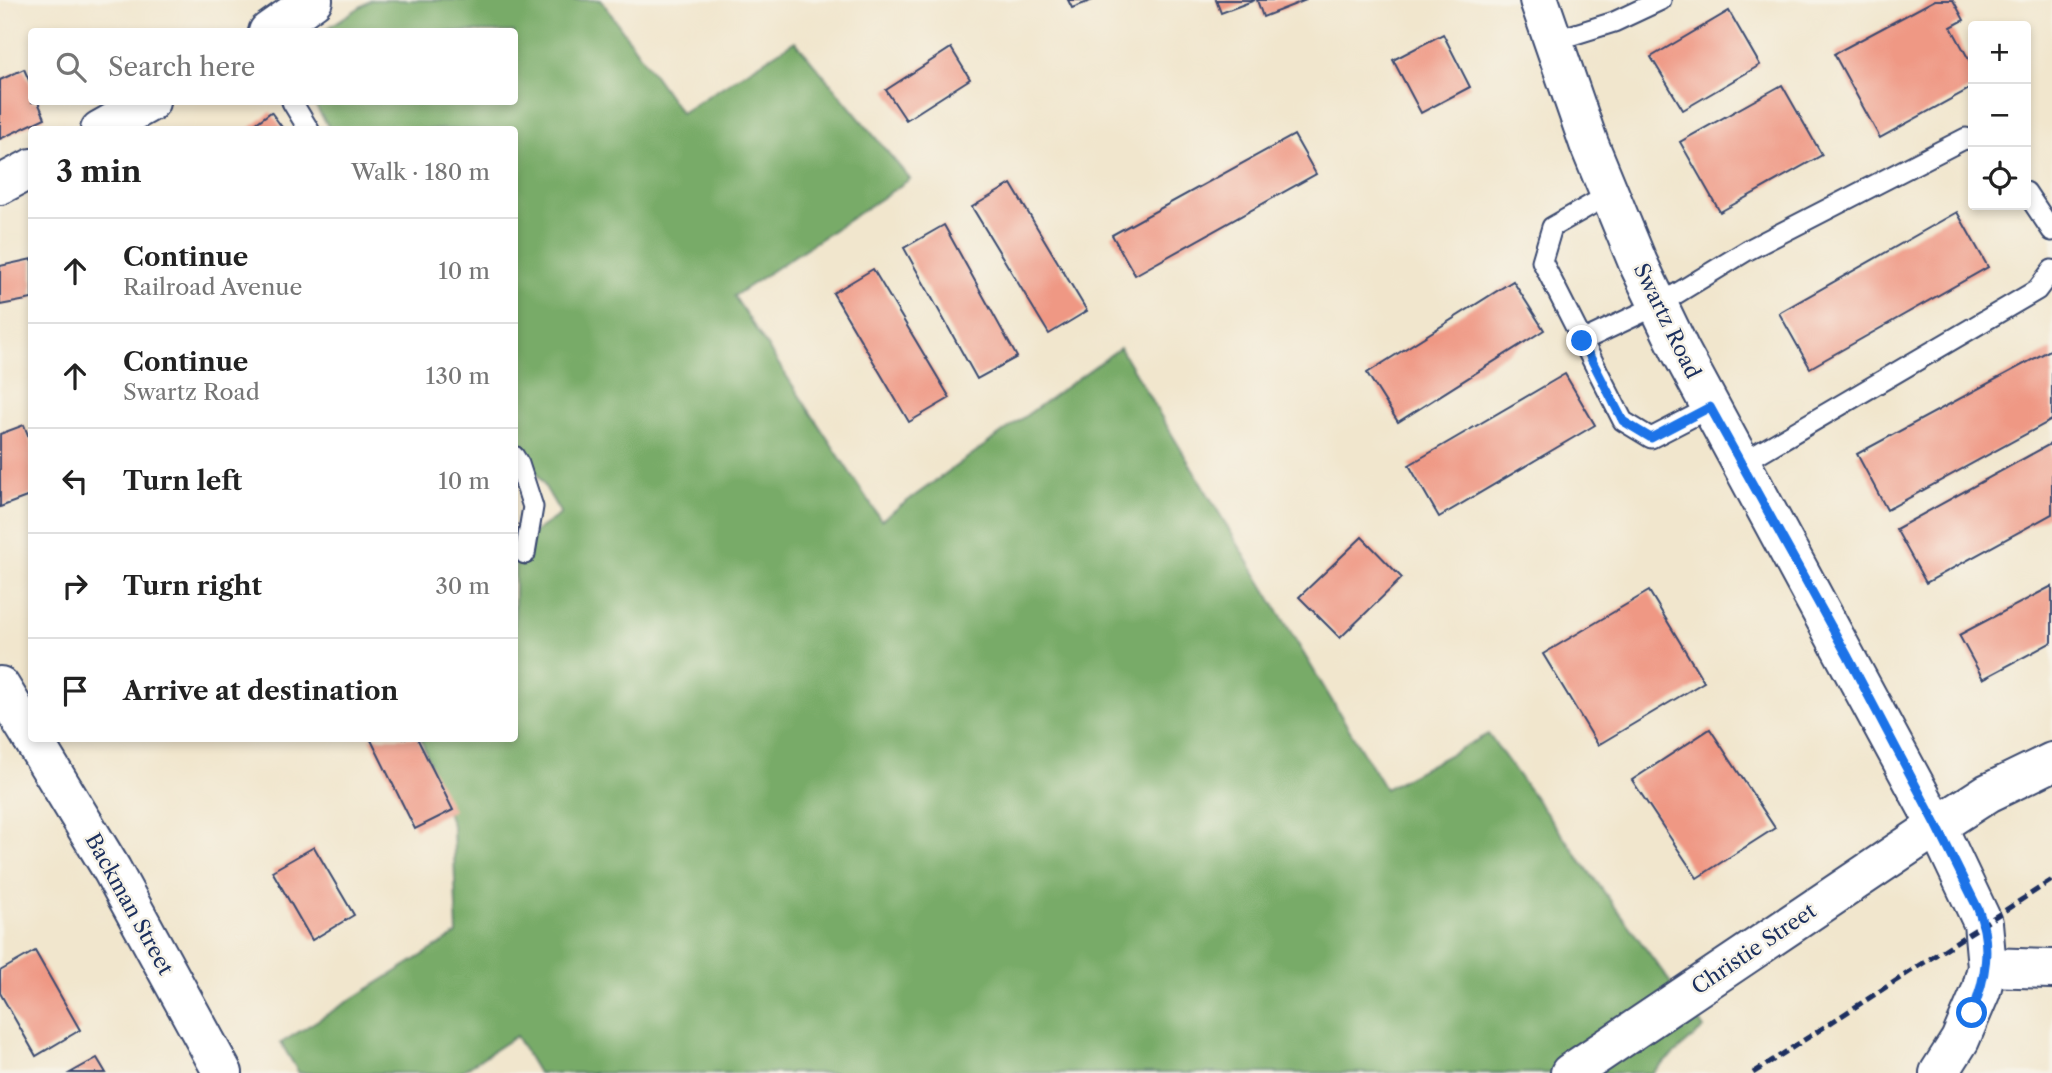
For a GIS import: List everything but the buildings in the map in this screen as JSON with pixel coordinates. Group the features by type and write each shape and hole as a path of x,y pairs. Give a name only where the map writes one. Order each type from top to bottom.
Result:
{"street":[{"path":"274,28 313,0"},
{"name":"Swartz Road","path":"1539,0 1610,194 1658,305 1710,407 1937,826 1983,923 1987,967"},
{"path":"107,126 145,105"},
{"path":"0,185 28,169"},
{"name":"Backman Street","path":"0,686 28,732"},
{"name":"Backman Street","path":"34,742 112,870 223,1073"},
{"name":"Christie Street","path":"1570,1073 1988,793 2052,762"},
{"path":"1939,1073 1960,1040 1987,967 2052,970"}],"lane":[{"path":"1553,41 1614,22 1661,0"},
{"path":"294,105 307,126"},
{"path":"1582,341 1658,305 1748,250 1968,139"},
{"path":"1610,194 1552,228 1542,261 1623,421 1651,438 1710,407"},
{"path":"2031,200 2052,232"},
{"path":"1741,463 2037,290 2052,270"},
{"path":"518,462 533,507 525,554"}],"green space":[{"path":"371,0 601,0 681,113 795,41 910,179 734,296 881,520 1120,348 1385,789 1488,734 1704,1028 1652,1073 538,1073 516,1036 459,1073 299,1073 281,1043 457,934 453,828 422,742 518,742 518,543 561,514 518,441 518,126 328,126 315,105 518,105 518,28 328,28"}],"railway":[{"path":"1753,1073 2052,880"}],"route":[{"path":"1582,341 1623,421 1651,438 1710,407 1847,655 1978,909 1983,923 1987,967 1972,1013"}]}
